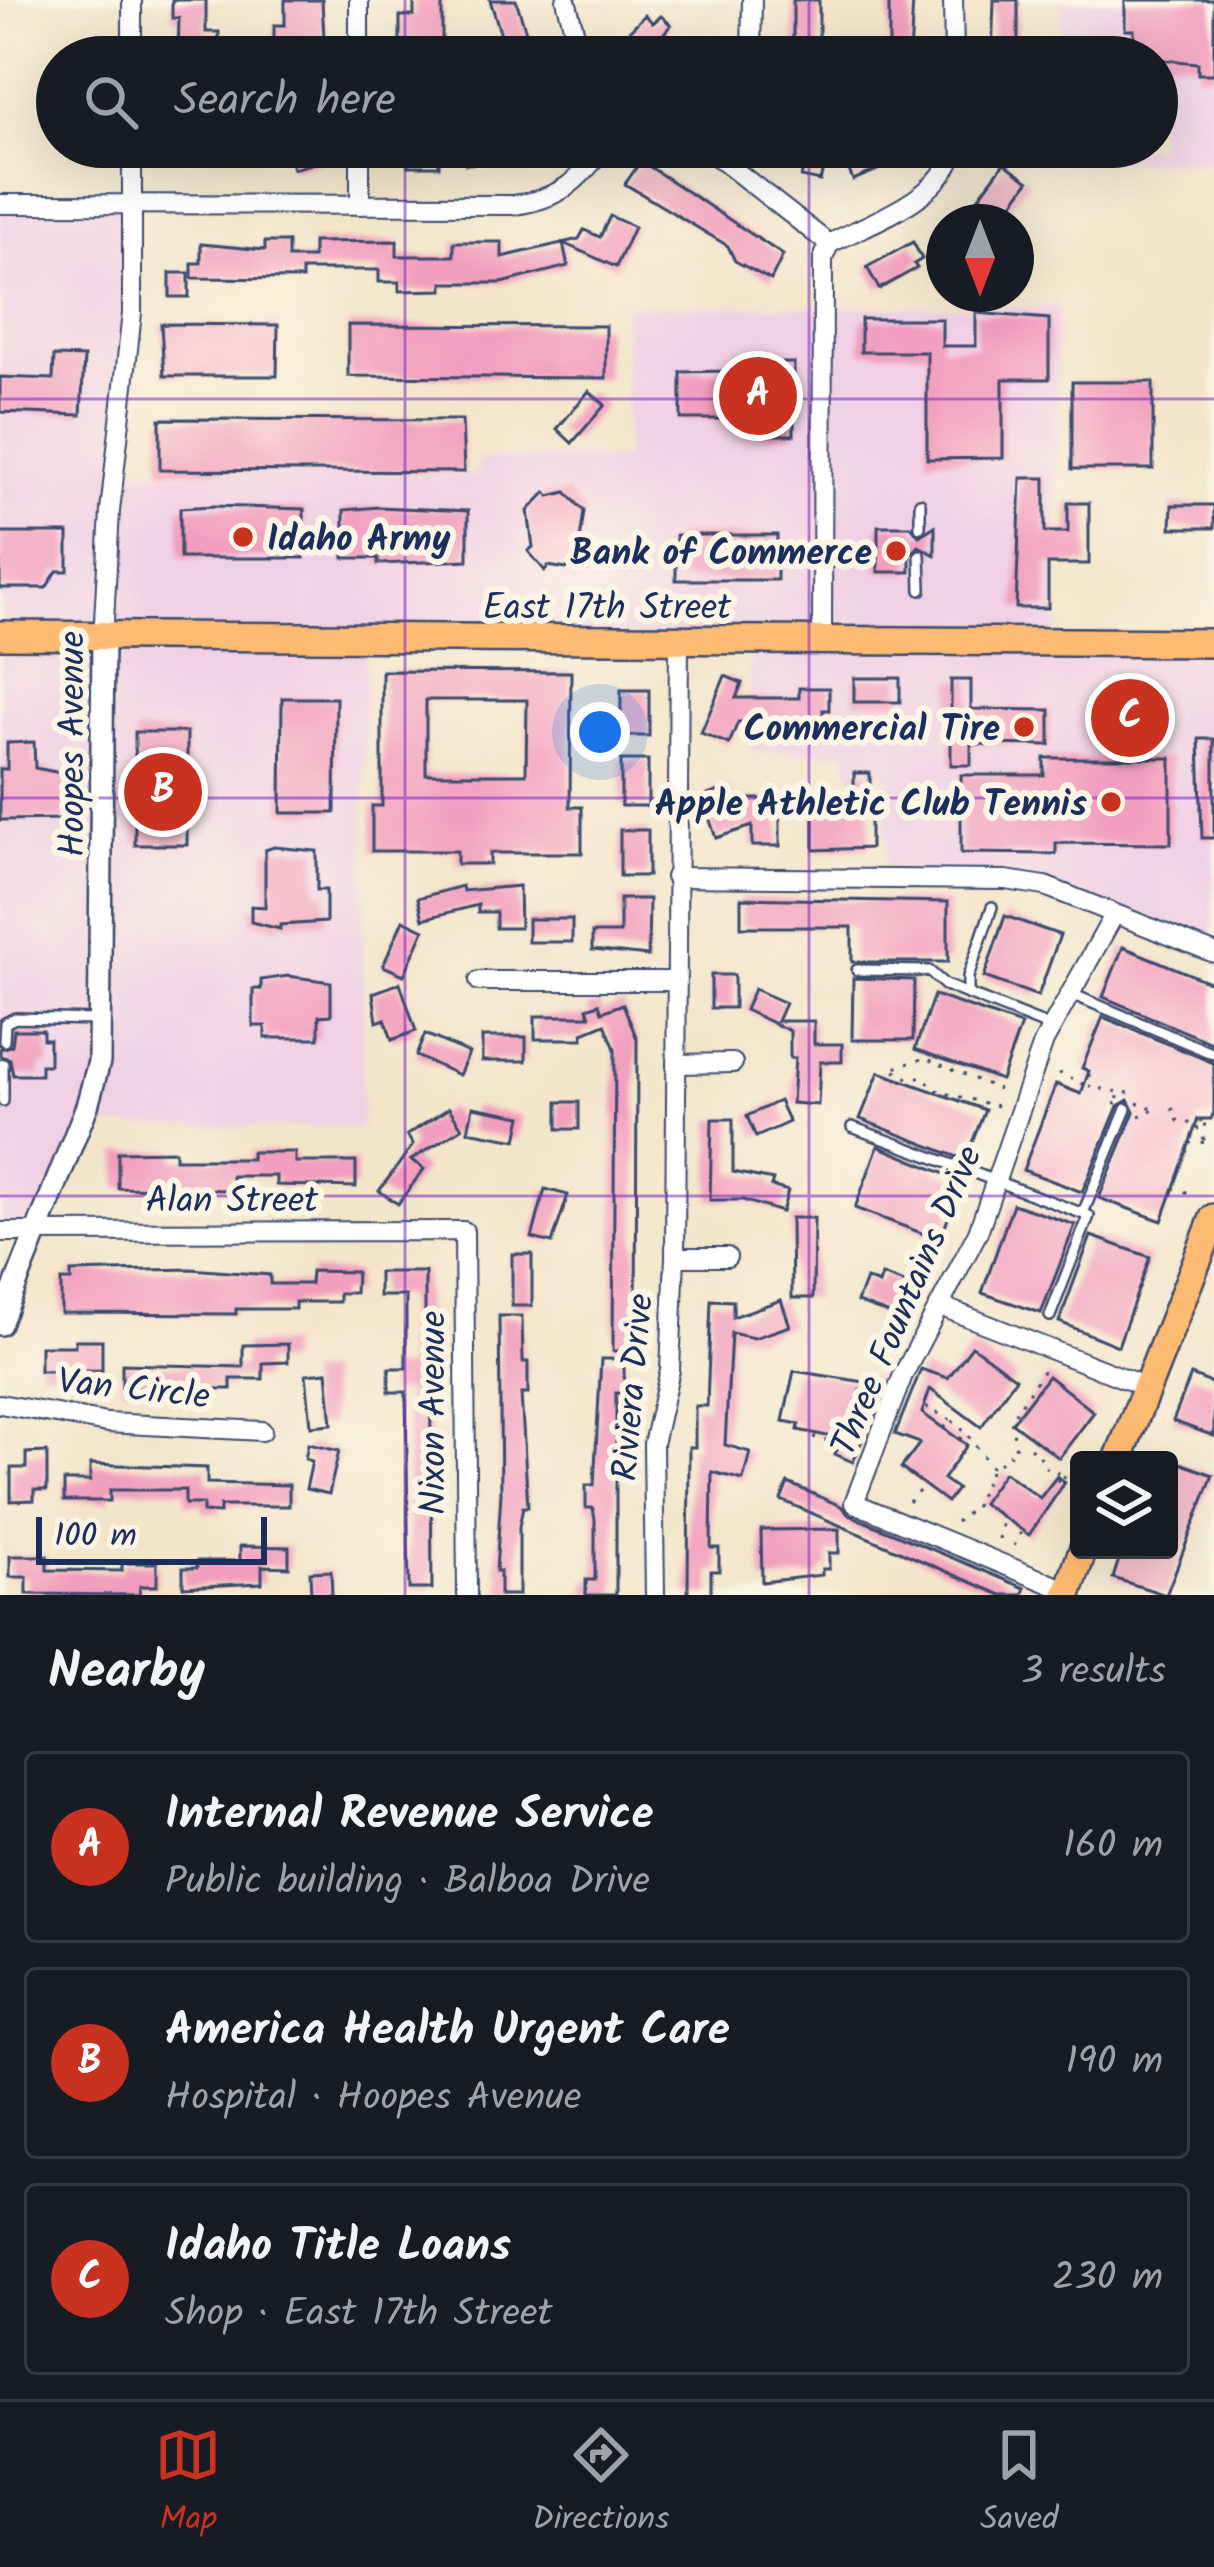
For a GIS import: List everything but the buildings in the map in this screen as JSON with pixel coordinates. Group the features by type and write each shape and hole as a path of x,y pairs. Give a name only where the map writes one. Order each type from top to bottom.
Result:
{"main road":[{"name":"East 17th Street","path":"0,635 1214,644"},
{"path":"1121,1451 1214,1219"},
{"path":"1067,1593 1080,1559"}],"street":[{"path":"132,0 132,36"},
{"path":"359,0 359,36"},
{"path":"566,0 576,36"},
{"path":"751,36 752,0"},
{"path":"953,0 954,36"},
{"name":"Hoopes Avenue","path":"0,1324 87,1106 99,1062 103,639 110,511 130,341 132,168"},
{"path":"360,168 360,205"},
{"path":"0,204 536,202 579,181 589,168"},
{"path":"735,168 829,244"},
{"path":"822,644 823,260 829,244 935,187 950,168"},
{"name":"Riviera Drive","path":"655,1595 653,1444 670,1370 675,1257 679,641"},
{"path":"675,877 1006,880 1045,886 1214,953"},
{"name":"Three Fountains Drive","path":"1067,1593 854,1503 903,1376 995,1183 1051,1027 1114,915"},
{"path":"479,981 674,980"},
{"path":"676,1064 733,1063"},
{"name":"Alan Street","path":"0,1232 464,1231"},
{"name":"Nixon Avenue","path":"464,1231 467,1595"},
{"name":"Riviera Drive","path":"675,1257 727,1257"},
{"path":"940,1306 1146,1387"},
{"name":"Van Circle","path":"0,1404 106,1423 262,1432"}],"lane":[{"path":"920,503 920,526"},
{"path":"920,555 921,590"},
{"path":"968,994 968,977 992,908"},
{"path":"856,970 929,971 945,986 1051,1027"},
{"path":"1069,993 1214,1054"},
{"path":"4,1041 9,1019 102,1020"},
{"path":"3,1064 3,1101"},
{"path":"1083,1213 1126,1109"},
{"path":"852,1127 1089,1216 1050,1316"}],"path":[{"path":"997,1106 940,1092 922,1077 908,1078 891,1069 925,1058 998,1089"},
{"path":"1059,1073 1112,1094 1130,1092 1129,1099 1172,1110 1178,1121 1214,1126"},
{"path":"1089,1074 1089,1086"},
{"path":"1137,1116 1157,1106"},
{"path":"1189,1143 1208,1142 1200,1123"},
{"path":"1174,1188 1193,1194"},
{"path":"1016,1450 1011,1419 1047,1364"},
{"path":"813,1437 838,1444 862,1384"},
{"path":"926,1407 953,1417 992,1468"},
{"path":"850,1416 875,1425"},
{"path":"944,1428 953,1417"},
{"path":"958,1439 964,1433"},
{"path":"956,1522 975,1506 992,1468 1016,1450 1032,1447 1045,1464 1070,1480"},
{"path":"1057,1483 1062,1475"},
{"path":"909,1502 920,1490"},
{"path":"999,1539 1002,1524"},
{"path":"1014,1546 1021,1532"}],"shaded area":[{"path":"1061,0 1214,0 1214,162 1178,162 1178,36 1060,36"},
{"path":"0,204 132,204 115,471 477,475 478,459 625,458 625,306 926,307 926,312 1034,312 1034,307 1057,307 1056,643 1214,644 1214,954 1045,886 886,878 886,773 848,773 847,753 749,752 750,643 366,641 362,1128 80,1126 38,1233 0,1232"}],"place":[{"name":"Internal Revenue Service","path":"758,396"},
{"name":"Idaho Army","path":"243,537"},
{"name":"Bank of Commerce","path":"896,551"},
{"name":"Idaho Title Loans","path":"1130,718"},
{"name":"Commercial Tire","path":"1024,727"},
{"name":"America Health Urgent Care","path":"163,792"},
{"name":"Apple Athletic Club Tennis","path":"1111,802"}]}
